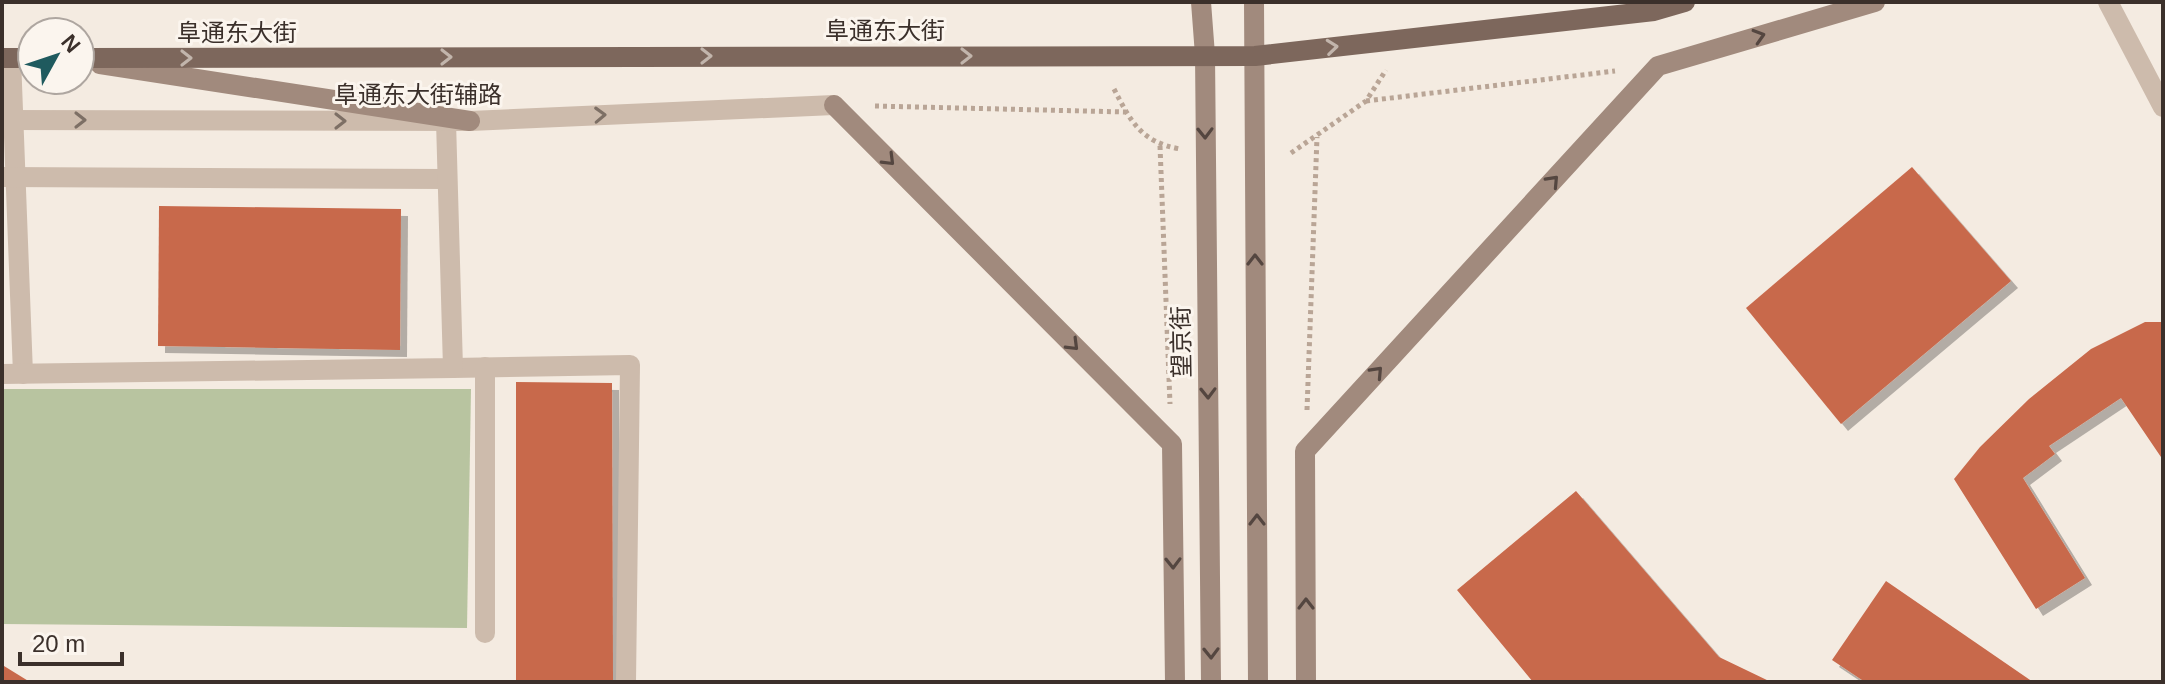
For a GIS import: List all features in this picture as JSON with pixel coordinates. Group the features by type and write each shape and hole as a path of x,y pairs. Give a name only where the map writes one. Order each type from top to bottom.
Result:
{"main road":[{"name":"望京街","path":"1201,2 1205,55 1211,682"},
{"path":"1254,2 1258,682"},
{"name":"阜通东大街","path":"96,60 1255,56 1654,11 1685,2"},
{"path":"1306,682 1305,451 1658,66 1875,2"},
{"path":"96,63 470,121"},
{"path":"834,105 1172,444 1175,682"}],"street":[{"path":"2108,2 2163,107"},
{"path":"15,58 8,120 9,177 23,374"},
{"name":"阜通东大街辅路","path":"8,120 470,121 834,105"},
{"path":"446,121 453,368"},
{"path":"9,177 447,179"},
{"path":"2,374 630,365 626,682"},
{"path":"485,367 485,633"}],"path":[{"path":"1366,101 1658,66"},
{"path":"1291,153 1366,101 1386,70"},
{"path":"1114,89 1141,134 1160,146 1182,149"},
{"path":"834,105 1126,112"},
{"path":"1305,451 1317,137"},
{"path":"1160,146 1172,444"}],"green space":[{"path":"2,389 471,389 467,628 2,624"}],"building":[{"path":"1912,167 2011,281 1841,424 1746,308"},
{"path":"159,206 401,209 400,350 158,346"},
{"path":"2145,322 2163,322 2163,460 2121,398 2049,446 2055,454 2023,478 2085,578 2036,609 1954,479 1980,447 2029,399 2091,349"},
{"path":"516,382 612,383 613,680 516,680"},
{"path":"1576,491 1719,657 1771,682 1533,682 1457,590"},
{"path":"1886,581 2033,682 1865,682 1832,660"},
{"path":"2,664 4,666 30,682 2,682"}]}
